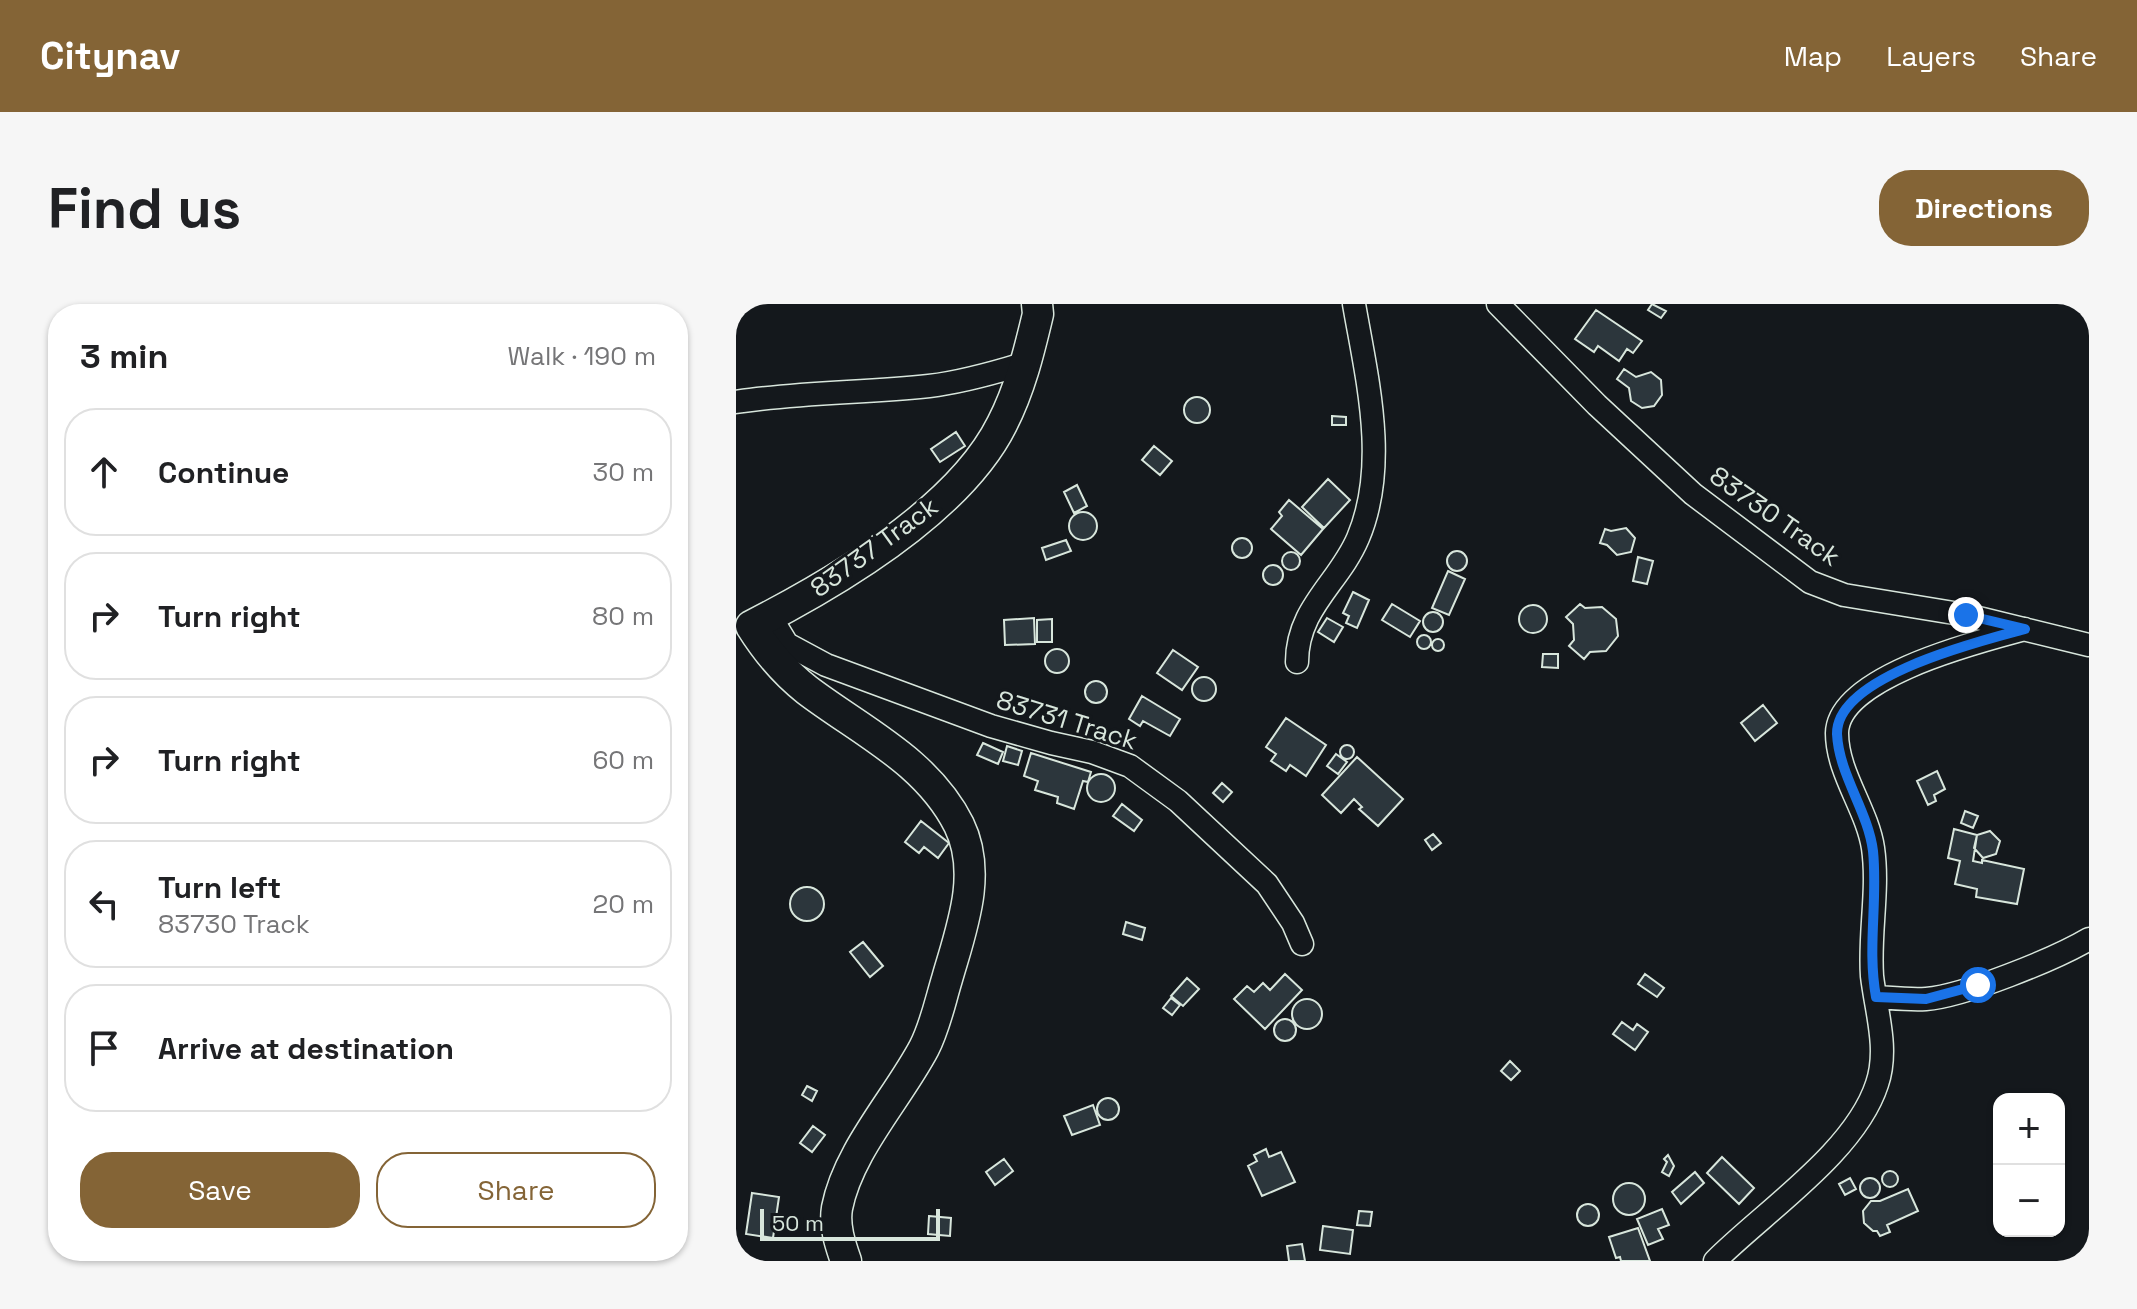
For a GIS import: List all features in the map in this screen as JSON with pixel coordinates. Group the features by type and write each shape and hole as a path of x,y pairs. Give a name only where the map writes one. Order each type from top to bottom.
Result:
{"street":[{"name":"83737 Track","path":"752,624 816,591 905,530 951,491 982,457 1001,427 1021,381 1038,314 1037,304"},
{"path":"1297,662 1297,644 1307,616 1357,541 1368,509 1375,470 1369,396 1354,304"},
{"name":"83730 Track","path":"1498,304 1597,405 1693,494 1810,582 1844,595 1966,615 2089,645"},
{"path":"736,402 863,389 929,386 975,378 1026,363"},
{"path":"752,624 779,665 804,688 898,753 925,776 947,803 961,829 970,863 970,887 962,926 935,1022 924,1047 847,1175 837,1210 838,1236 846,1261"},
{"name":"83731 Track","path":"752,624 826,665 991,726 1092,752 1130,766 1178,801 1267,884 1293,923 1302,944"},
{"path":"1715,1261 1833,1152 1871,1102 1879,1080 1881,1027 1871,957 1873,848 1841,754 1837,733 1840,719 1859,696 1883,680 1950,650 2025,629"},
{"path":"1876,997 1926,999 1950,994 2065,952 2089,939"}],"building":[{"path":"1652,304 1666,311 1661,318 1648,310"},
{"path":"1596,310 1642,341 1633,353 1627,349 1619,361 1598,346 1594,352 1575,339"},
{"path":"1624,369 1636,377 1651,372 1661,380 1662,395 1654,406 1642,408 1631,401 1629,388 1617,379"},
{"path":"1197,397 1206,401 1210,410 1206,419 1197,423 1188,419 1184,410 1188,401"},
{"path":"1332,416 1346,417 1346,425 1332,425"},
{"path":"956,432 965,446 940,462 931,449"},
{"path":"1154,446 1172,461 1160,475 1142,460"},
{"path":"1328,479 1350,500 1324,528 1302,507"},
{"path":"1077,485 1087,506 1074,513 1064,492"},
{"path":"1289,500 1323,529 1301,555 1271,529 1282,516 1279,512"},
{"path":"1083,512 1093,516 1097,526 1093,536 1083,540 1073,536 1069,526 1073,516"},
{"path":"1626,528 1635,538 1631,552 1617,555 1607,545 1600,543 1605,529"},
{"path":"1242,538 1249,541 1252,548 1249,555 1242,558 1235,555 1232,548 1235,541"},
{"path":"1066,540 1071,551 1046,560 1042,548"},
{"path":"1457,551 1464,554 1467,561 1464,568 1457,571 1450,568 1447,561 1450,554"},
{"path":"1287,552 1295,552 1300,561 1298,568 1287,570 1282,565 1282,557"},
{"path":"1638,557 1653,561 1647,584 1633,581"},
{"path":"1269,565 1277,565 1283,575 1277,585 1269,585 1263,579 1263,571"},
{"path":"1448,571 1465,579 1449,615 1432,608"},
{"path":"1353,592 1369,600 1357,628 1346,623 1349,616 1343,613"},
{"path":"1392,604 1420,621 1410,637 1382,620"},
{"path":"1580,604 1585,608 1602,607 1616,619 1618,636 1606,651 1590,652 1584,659 1569,646 1574,640 1573,624 1566,617"},
{"path":"1533,605 1543,609 1547,619 1543,629 1533,633 1523,629 1519,619 1523,609"},
{"path":"1429,612 1437,612 1443,622 1437,632 1429,632 1423,626 1423,618"},
{"path":"1034,618 1035,644 1005,645 1004,620"},
{"path":"1327,618 1343,627 1334,642 1318,632"},
{"path":"1052,619 1052,642 1037,642 1037,620"},
{"path":"1424,635 1431,642 1424,649 1417,642"},
{"path":"1438,639 1444,645 1438,651 1432,645"},
{"path":"1057,649 1065,653 1069,661 1065,669 1057,673 1049,669 1045,661 1049,653"},
{"path":"1173,650 1198,667 1182,690 1157,673"},
{"path":"1543,654 1558,654 1558,668 1542,667"},
{"path":"1204,677 1212,681 1216,689 1212,697 1204,701 1196,697 1192,689 1196,681"},
{"path":"1096,681 1104,684 1107,692 1104,700 1096,703 1088,700 1085,692 1088,684"},
{"path":"1142,696 1180,719 1170,736 1143,721 1140,726 1129,719"},
{"path":"1763,705 1777,723 1755,741 1741,723"},
{"path":"1286,718 1326,745 1306,776 1290,765 1286,771 1271,761 1276,754 1266,747"},
{"path":"983,743 1003,752 998,764 977,755"},
{"path":"1347,745 1354,752 1347,759 1340,752"},
{"path":"1007,746 1022,751 1018,765 1003,761"},
{"path":"1031,753 1091,772 1088,782 1083,781 1074,809 1057,803 1058,797 1035,790 1038,781 1024,776"},
{"path":"1336,754 1347,762 1338,774 1327,766"},
{"path":"1357,757 1403,799 1378,826 1359,809 1362,807 1354,799 1341,813 1322,795"},
{"path":"1937,771 1945,789 1934,795 1936,801 1928,805 1917,781"},
{"path":"1101,774 1111,778 1115,788 1111,798 1101,802 1091,798 1087,788 1091,778"},
{"path":"1222,783 1232,792 1223,802 1213,793"},
{"path":"1122,804 1142,820 1134,831 1113,816"},
{"path":"1965,811 1978,816 1973,828 1961,823"},
{"path":"921,821 949,843 938,858 924,847 919,853 905,842"},
{"path":"1954,829 1977,835 1973,861 2024,869 2017,904 1976,897 1977,889 1955,884 1960,861 1948,858"},
{"path":"1990,831 2000,841 1996,854 1983,858 1974,848 1977,835"},
{"path":"1433,834 1441,843 1432,850 1425,840"},
{"path":"807,887 819,892 824,904 819,916 807,921 795,916 790,904 795,892"},
{"path":"1126,922 1145,928 1142,940 1123,934"},
{"path":"863,942 883,966 870,977 850,952"},
{"path":"1285,974 1302,990 1265,1029 1234,999 1247,986 1254,992 1263,983 1270,990"},
{"path":"1645,974 1664,988 1657,997 1638,984"},
{"path":"1187,978 1199,989 1183,1006 1171,996"},
{"path":"1171,998 1180,1005 1172,1015 1163,1008"},
{"path":"1307,999 1313,1000 1321,1008 1321,1020 1313,1028 1307,1029 1301,1028 1293,1020 1292,1014 1293,1008 1301,1000"},
{"path":"1285,1019 1293,1022 1296,1030 1293,1038 1285,1041 1277,1038 1274,1030 1277,1022"},
{"path":"1622,1022 1633,1030 1637,1024 1648,1032 1635,1050 1613,1034"},
{"path":"1510,1061 1520,1071 1511,1080 1501,1071"},
{"path":"807,1086 817,1091 812,1101 802,1095"},
{"path":"1108,1098 1116,1101 1119,1109 1116,1117 1108,1120 1100,1117 1097,1109 1100,1101"},
{"path":"1093,1105 1100,1125 1072,1135 1064,1116"},
{"path":"813,1126 825,1135 812,1152 800,1143"},
{"path":"1266,1149 1269,1157 1281,1152 1295,1182 1262,1196 1248,1166 1257,1161 1254,1155"},
{"path":"1668,1155 1674,1166 1669,1176 1662,1172 1667,1162 1664,1159"},
{"path":"1722,1157 1754,1188 1739,1204 1707,1173"},
{"path":"1004,1159 1013,1171 995,1185 986,1172"},
{"path":"1887,1171 1893,1171 1898,1179 1896,1185 1887,1187 1882,1182 1882,1176"},
{"path":"1695,1172 1704,1183 1681,1204 1672,1192"},
{"path":"1850,1178 1856,1189 1845,1195 1839,1184"},
{"path":"1870,1178 1877,1181 1880,1188 1877,1195 1870,1198 1863,1195 1860,1188 1863,1181"},
{"path":"1629,1183 1640,1188 1645,1199 1640,1210 1629,1215 1618,1210 1613,1199 1618,1188"},
{"path":"1908,1189 1918,1211 1887,1225 1890,1232 1880,1236 1864,1223 1863,1211 1871,1201 1880,1201"},
{"path":"752,1193 779,1197 773,1238 746,1234"},
{"path":"1588,1204 1596,1207 1599,1215 1596,1223 1588,1226 1580,1223 1577,1215 1580,1207"},
{"path":"1662,1209 1669,1225 1658,1229 1663,1239 1648,1245 1637,1219"},
{"path":"1359,1211 1372,1212 1370,1226 1357,1225"},
{"path":"929,1216 951,1218 950,1236 928,1234"},
{"path":"1323,1226 1353,1230 1350,1254 1320,1250"},
{"path":"1638,1228 1650,1261 1621,1261 1620,1257 1616,1258 1609,1237"},
{"path":"1302,1244 1305,1261 1289,1261 1287,1246"}],"route":[{"path":"1966,615 2025,629 1950,650 1883,680 1846,709 1837,733 1841,754 1873,848 1871,957 1876,997 1926,999 1978,985"}]}
